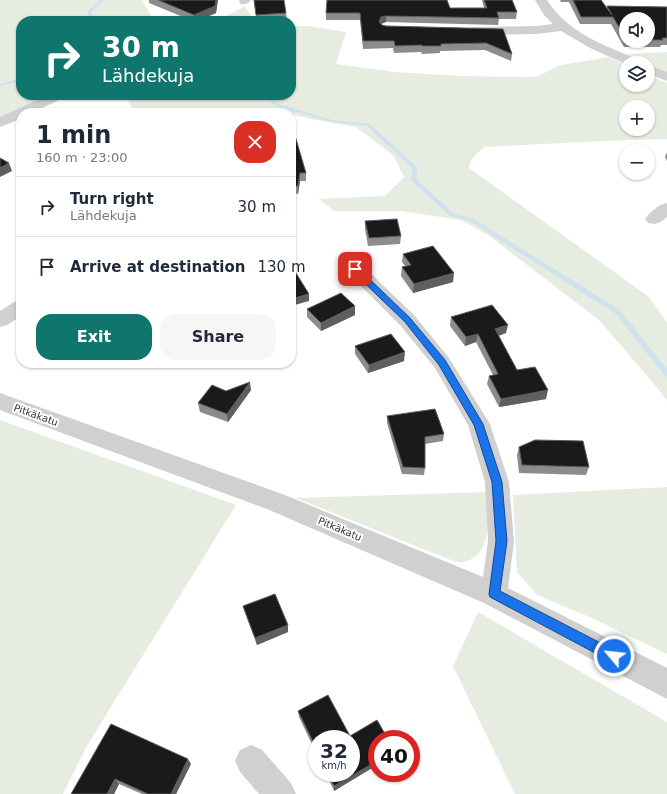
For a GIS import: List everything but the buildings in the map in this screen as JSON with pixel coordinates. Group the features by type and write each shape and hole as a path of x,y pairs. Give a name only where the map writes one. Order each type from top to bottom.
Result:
{"street":[{"path":"540,0 546,10 563,28 587,42 619,56"},
{"path":"464,30 537,30 563,28"},
{"path":"655,72 667,77"},
{"path":"31,108 48,100"},
{"path":"0,123 16,115"},
{"path":"355,269 408,320 442,363 479,424 497,482 502,541 494,594"},
{"path":"0,320 16,310"},
{"name":"Pitkäkatu","path":"0,401 276,502 494,594 667,684"},
{"path":"251,761 280,794"}],"shaded area":[{"path":"0,0 142,0 151,16 16,16 16,100 36,100 16,108 0,117"},
{"path":"245,6 251,16 226,16"},
{"path":"296,26 309,26 346,32 336,64 394,72 460,76 536,77 561,65 609,57 619,62 619,92 655,92 655,78 667,83 667,139 485,147 474,156 469,168 649,297 667,323 667,401 599,320 488,235 461,220 401,211 334,211 319,199 385,196 404,177 394,156 356,127 296,115 296,108 132,108 128,100 296,100"},
{"path":"667,52 667,73 655,67 655,56 630,56 625,54"},
{"path":"0,420 236,505 88,744 63,794 0,794"},
{"path":"667,487 667,654 594,619 537,595 517,572 513,495"},
{"path":"488,492 488,523 484,543 480,552 473,558 463,562 448,559 296,498"},
{"path":"478,612 667,722 667,794 515,794 453,666"}],"waterway":[{"path":"90,16 90,11 102,0"},
{"path":"0,85 16,81"},
{"path":"271,100 277,105 287,108"},
{"path":"296,111 332,121 368,125 415,168 413,179 452,215 472,220 618,312 667,374"}],"route":[{"path":"355,269 408,320 442,363 479,424 497,482 502,541 494,594 614,656"}]}
